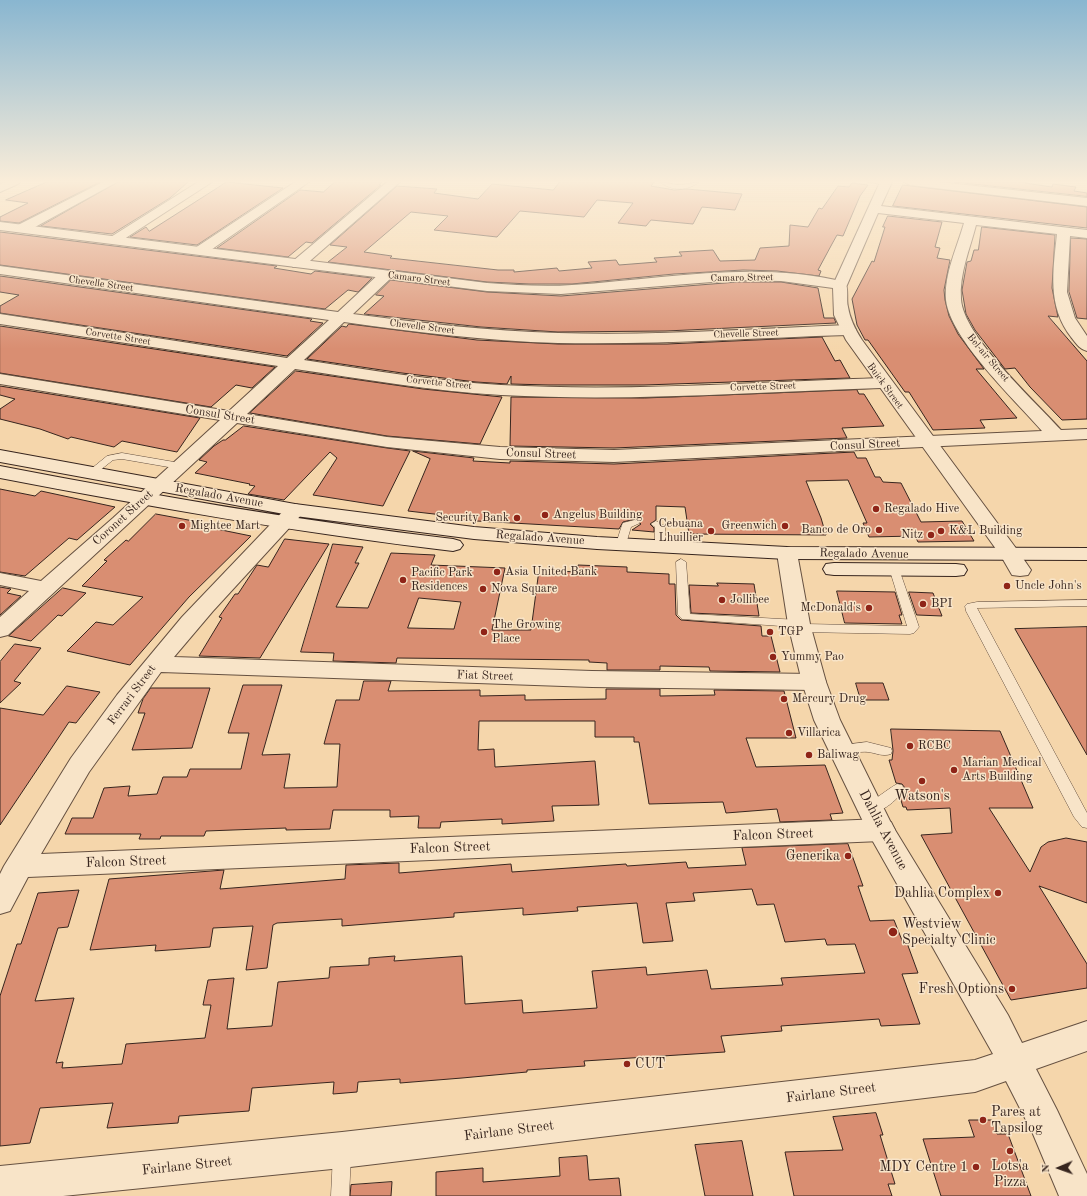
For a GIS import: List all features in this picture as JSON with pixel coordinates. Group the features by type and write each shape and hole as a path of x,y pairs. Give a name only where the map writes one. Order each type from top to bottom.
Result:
{"street":[{"name":"Camaro Street","path":"95,238 386,275 487,287 532,290 572,289 689,279 745,276 794,279 840,285"},
{"path":"112,240 116,238"},
{"path":"200,251 220,238"},
{"path":"298,264 329,238"},
{"name":"Buick Street","path":"861,238 840,285 839,308 848,330 882,383 1016,562"},
{"name":"Bel-air Street","path":"967,238 953,290 955,309 960,322 976,347 1056,435"},
{"path":"1063,238 1059,288 1060,301 1071,326 1087,346"},
{"name":"Chevelle Street","path":"0,270 423,328 498,335 558,338 647,338 848,330"},
{"name":"Coronet Street","path":"0,630 144,500 386,275"},
{"name":"Corvette Street","path":"0,319 291,364 419,382 501,390 552,392 667,391 882,383"},
{"name":"Consul Street","path":"0,379 387,442 450,449 550,455 655,455 1087,434"},
{"name":"Regalado Avenue","path":"0,456 159,486 384,538 478,548 681,562 1016,562 1087,569"},
{"name":"Regalado Avenue","path":"0,472 144,500 289,516 474,533 660,546 788,561 895,571 1016,562 1087,554"},
{"name":"Ferrari Street","path":"0,902 18,866 46,817 86,758 155,664 184,630 289,516"},
{"name":"Dahlia Avenue","path":"788,561 799,626 814,682 827,720 876,819 1015,1061 1078,1196"},
{"path":"0,578 45,588"},
{"name":"Fiat Street","path":"155,664 585,679 814,682"},
{"name":"Falcon Street","path":"18,866 876,819"},
{"name":"Fairlane Street","path":"0,1184 342,1150 975,1076 996,1070 1067,1041 1087,1036"}],"lane":[{"path":"91,473 110,458 122,456 180,466"},
{"path":"621,544 627,525 635,523"},
{"path":"656,524 660,526 660,546"},
{"path":"681,562 684,615 686,618 799,626 910,630 913,626 895,571"},
{"path":"1087,603 971,606 972,611 1079,813 1087,822"},
{"path":"841,749 867,747 886,751"},
{"path":"876,819 887,800 898,789"},
{"path":"340,1196 342,1150"}],"building":[{"path":"0,238 47,238 277,266 274,268 311,274 315,271 372,278 358,292 348,290 325,309 0,265"},
{"path":"137,238 208,238 197,245"},
{"path":"232,238 318,238 312,243 306,242 288,257 217,248"},
{"path":"338,238 381,238 364,252 392,256 390,258 498,270 514,270 514,272 557,268 559,271 592,268 588,262 616,260 619,265 657,262 654,258 682,256 679,252 713,250 720,261 755,260 760,248 789,246 789,238 835,238 818,270 821,271 819,276 777,271 743,270 674,274 572,284 487,282 328,262 347,247 330,245"},
{"path":"882,238 938,238 935,247 940,248 937,258 950,260 944,290 949,316 958,334 984,369 976,369 1017,418 980,420 985,428 933,430 909,392 905,392 868,340 865,340 857,325 852,299 872,261 874,262"},
{"path":"980,238 1055,238 1052,288 1058,317 1048,316 1087,361 1087,419 1062,420 1030,387 1015,368 1005,369 975,330 966,314 962,290 967,262 971,261 974,250 978,250"},
{"path":"1071,238 1087,239 1087,319 1077,318 1069,292"},
{"path":"0,276 312,319 310,321 323,323 287,356 0,313 0,306 19,295 0,292"},
{"path":"391,280 487,292 561,296 737,282 781,282 818,288 824,318 834,318 836,323 666,331 558,332 481,327 364,314 384,296 376,295"},
{"path":"349,324 477,340 558,344 667,344 822,337 835,361 840,360 850,378 644,385 549,385 511,384 511,376 507,384 476,382 402,373 307,359 342,326 346,327"},
{"path":"0,326 275,367 252,388 236,385 211,407 0,373"},
{"path":"296,371 423,389 502,397 480,444 387,436 250,413"},
{"path":"0,386 200,418 177,452 122,441 114,447 71,437 68,439 40,429 0,419 0,409 15,399 0,395"},
{"path":"857,390 859,394 864,394 884,426 842,428 847,438 614,448 510,446 511,397 644,398"},
{"path":"244,426 410,451 383,506 313,495 337,458 330,452 284,500 248,494 255,486 249,485 250,484 195,473 207,462 199,460 214,446"},
{"path":"413,451 474,458 473,461 510,463 510,461 614,464 854,452 857,458 866,458 875,477 880,477 883,482 901,483 921,522 962,521 974,541 918,542 915,536 869,537 863,523 867,523 848,480 806,481 821,518 826,535 689,534 685,507 656,506 656,520 650,524 654,528 654,532 632,530 641,524 635,519 623,522 619,529 459,520 460,517 408,511 430,459"},
{"path":"0,489 35,496 41,491 115,507 77,540 69,538 25,576 0,572"},
{"path":"156,514 199,522 197,525 251,536 189,597 130,665 67,651 96,622 113,625 143,597 82,586 107,561 104,560 126,540 128,541"},
{"path":"285,539 329,544 260,658 199,656 222,618 219,617 235,594 238,594 257,565 268,567"},
{"path":"333,544 363,547 355,563 359,563 336,607 368,608 391,553 435,555 431,565 505,568 492,630 531,630 539,570 577,572 578,565 627,567 627,572 669,574 669,584 675,584 676,615 681,620 761,626 762,636 771,636 780,672 710,671 709,667 660,666 660,670 607,670 607,663 589,662 589,660 397,658 396,663 333,661 334,653 301,652","holes":["419,598 461,602 454,629 408,628"]},
{"path":"717,583 754,584 759,616 691,613 689,585 718,586"},
{"path":"0,587 11,589 7,593 21,596 0,615"},
{"path":"63,588 86,593 62,616 58,615 31,641 9,636"},
{"name":"McDonald's","path":"837,591 895,592 902,615 899,615 902,624 845,623"},
{"name":"BPI","path":"909,592 933,593 942,616 917,615"},
{"path":"1087,627 1087,755 1015,629"},
{"path":"15,644 41,648 14,681 21,683 0,703 0,662"},
{"path":"364,681 391,681 388,691 480,690 480,696 525,695 525,700 606,699 606,689 660,689 660,696 715,695 714,690 784,691 796,738 746,738 756,767 825,765 843,813 830,814 832,820 780,822 777,809 726,813 723,802 649,804 639,742 634,742 634,737 595,737 595,721 479,721 478,750 494,749 495,767 595,761 599,805 552,806 554,821 502,824 502,819 441,822 440,828 418,828 419,816 390,817 390,810 333,810 330,829 286,830 286,828 206,831 204,836 161,836 160,839 139,839 141,834 65,834 72,818 93,818 104,788 130,786 128,796 157,794 163,777 187,777 190,769 241,769 249,733 228,733 243,685 282,685 262,755 290,754 284,788 337,787 340,744 324,744 336,700 359,700"},
{"path":"856,683 883,683 889,700 861,700"},
{"path":"67,686 100,692 76,723 69,722 0,825 0,708 43,715"},
{"path":"151,688 210,688 192,748 132,750 145,713 138,713 143,699"},
{"path":"891,729 1000,731 1033,808 989,808 1030,872 1041,847 1048,842 1066,838 1087,842 1087,903 1039,886 1087,964 1087,988 1011,1000 921,835 952,833 950,808 907,810 906,807 903,807 900,797 905,788 902,784 896,783 889,760 892,760 893,751"},
{"path":"848,844 863,886 858,886 870,921 894,920 903,943 907,943 918,973 902,974 920,1024 881,1026 879,1019 781,1026 782,1031 721,1036 725,1052 584,1061 585,1066 527,1070 527,1072 462,1078 400,1083 400,1079 358,1082 357,1092 333,1094 334,1082 252,1088 249,1111 179,1116 178,1123 107,1128 113,1103 40,1108 30,1143 0,1146 0,996 17,944 21,944 38,893 79,890 68,927 58,928 35,1001 74,998 56,1063 63,1062 62,1068 122,1064 126,1044 205,1038 211,1005 203,1005 208,980 234,978 227,1029 272,1026 278,982 329,978 330,967 369,965 369,958 395,956 394,961 462,956 465,1004 522,1000 523,1013 597,1008 592,971 646,967 647,975 707,970 711,989 783,985 781,978 865,973 855,944 827,945 825,939 785,942 774,904 757,905 752,889 693,893 695,901 666,903 673,941 643,943 637,903 577,907 578,911 523,915 523,908 454,913 454,917 342,926 342,919 277,923 273,925 267,968 246,970 253,926 213,928 210,947 155,951 156,945 90,950 109,879 224,870 220,889 345,879 346,865 399,863 399,873 511,864 512,872 626,864 627,866 686,862 688,868 746,865 742,848"},
{"path":"876,1113 883,1135 880,1135 895,1184 888,1184 892,1196 794,1196 785,1152 843,1150 833,1117"},
{"name":"MDY Centre 1","path":"969,1120 992,1120 997,1134 1008,1134 1031,1196 941,1196 923,1139 974,1137"},
{"path":"742,1141 753,1196 705,1196 695,1145"},
{"path":"587,1156 589,1180 619,1178 621,1196 436,1196 436,1172 483,1168 483,1182 560,1176 559,1158"},
{"path":"392,1182 391,1196 350,1196 351,1185"}],"place":[{"name":"Regalado Hive","path":"876,509"},
{"name":"Angelus Building","path":"545,515"},
{"name":"Security Bank","path":"517,518"},
{"name":"Mightee Mart","path":"182,526"},
{"name":"Greenwich","path":"785,526"},
{"name":"Banco de Oro","path":"879,530"},
{"name":"Cebuana Lhuillier","path":"711,531"},
{"name":"K&L Building","path":"941,531"},
{"name":"Nitz","path":"931,535"},
{"name":"Asia United Bank","path":"497,572"},
{"name":"Pacific Park Residences","path":"403,580"},
{"name":"Uncle John's","path":"1007,586"},
{"name":"Nova Square","path":"483,589"},
{"name":"Jollibee","path":"722,600"},
{"name":"BPI","path":"923,604"},
{"name":"McDonald's","path":"869,608"},
{"name":"The Growing Place","path":"484,632"},
{"name":"TGP","path":"770,632"},
{"name":"Yummy Pao","path":"773,657"},
{"name":"Mercury Drug","path":"784,699"},
{"name":"Villarica","path":"789,733"},
{"name":"RCBC","path":"910,746"},
{"name":"Baliwag","path":"809,755"},
{"name":"Marian Medical Arts Building","path":"954,770"},
{"name":"Watson's","path":"922,781"},
{"name":"Generika","path":"848,856"},
{"name":"Dahlia Complex","path":"998,893"},
{"name":"Westview Specialty Clinic","path":"893,932"},
{"name":"Fresh Options","path":"1012,989"},
{"name":"CUT","path":"627,1064"},
{"name":"Pares at Tapsilog","path":"983,1120"},
{"name":"Lots'a Pizza","path":"1010,1151"},
{"name":"MDY Centre 1","path":"976,1167"}]}
